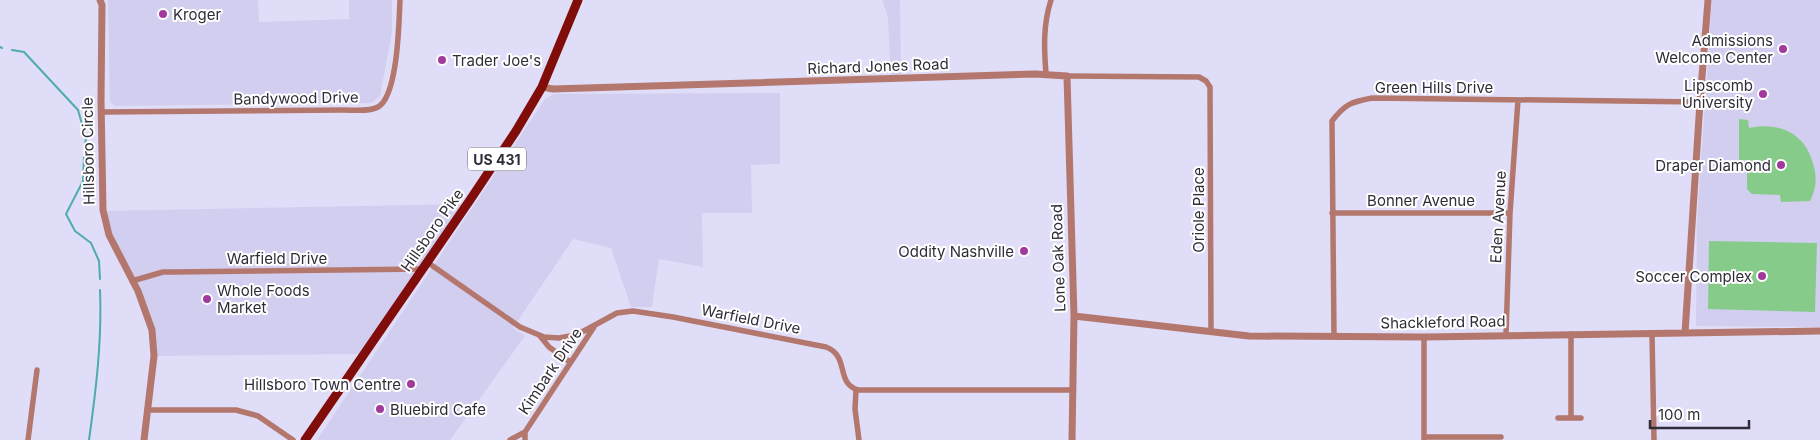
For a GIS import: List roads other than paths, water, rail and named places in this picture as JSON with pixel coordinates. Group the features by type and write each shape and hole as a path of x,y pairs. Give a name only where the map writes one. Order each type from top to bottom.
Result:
{"main road":[{"name":"Hillsboro Pike","path":"305,440 470,200 542,87 578,0"}],"street":[{"name":"Bandywood Drive","path":"101,112 367,110 378,107 388,96 393,78 399,36 400,0"},
{"path":"1046,74 1043,38 1046,16 1051,0"},
{"path":"1685,333 1708,0"},
{"name":"Hillsboro Circle","path":"102,2 101,112 103,210 109,235 143,303 152,330 154,356 144,440"},
{"name":"Richard Jones Road","path":"542,87 554,89 650,87 1046,74 1066,76 1199,77 1206,81 1210,87"},
{"name":"Lone Oak Road","path":"1066,76 1074,316 1072,440"},
{"name":"Oriole Place","path":"1210,87 1211,332"},
{"name":"Green Hills Drive","path":"1334,337 1332,121 1342,108 1357,101 1372,98 1700,102"},
{"name":"Eden Avenue","path":"1506,335 1510,212 1518,100"},
{"name":"Bonner Avenue","path":"1332,213 1510,212"},
{"name":"Warfield Drive","path":"132,281 173,272 425,265 520,327 540,336 563,338 582,332 617,313 627,311 673,317 823,346 837,353 846,382 856,390"},
{"name":"Shackleford Road","path":"1074,316 1249,336 1424,337 1816,331 1820,335"},
{"name":"Kimbark Drive","path":"510,440 525,432 596,325"},
{"path":"1571,334 1571,418"},
{"path":"1652,334 1654,440"},
{"path":"540,336 549,347 570,362"},
{"path":"1424,337 1424,438 1501,437"},
{"path":"28,440 37,370"},
{"path":"859,440 855,409 856,390 1073,390"},
{"path":"147,410 236,410 258,416 293,440"},
{"path":"1558,418 1582,418"},
{"name":"Kimbark Drive","path":"525,432 525,440"}],"waterway":[{"path":"12,50 24,52 78,110 86,138 85,146"},
{"path":"84,157 83,181 66,214 75,231 91,243 99,261 100,279"},
{"path":"89,440 98,365 100,290"}],"place":[{"name":"Kroger","path":"163,14"},
{"name":"Admissions Welcome Center","path":"1783,49"},
{"name":"Trader Joe's","path":"442,60"},
{"name":"Lipscomb University","path":"1763,94"},
{"name":"Draper Diamond","path":"1781,165"},
{"name":"Oddity Nashville","path":"1024,251"},
{"name":"Soccer Complex","path":"1762,276"},
{"name":"Whole Foods Market","path":"207,299"},
{"name":"Hillsboro Town Centre","path":"411,384"},
{"name":"Bluebird Cafe","path":"380,409"}]}
